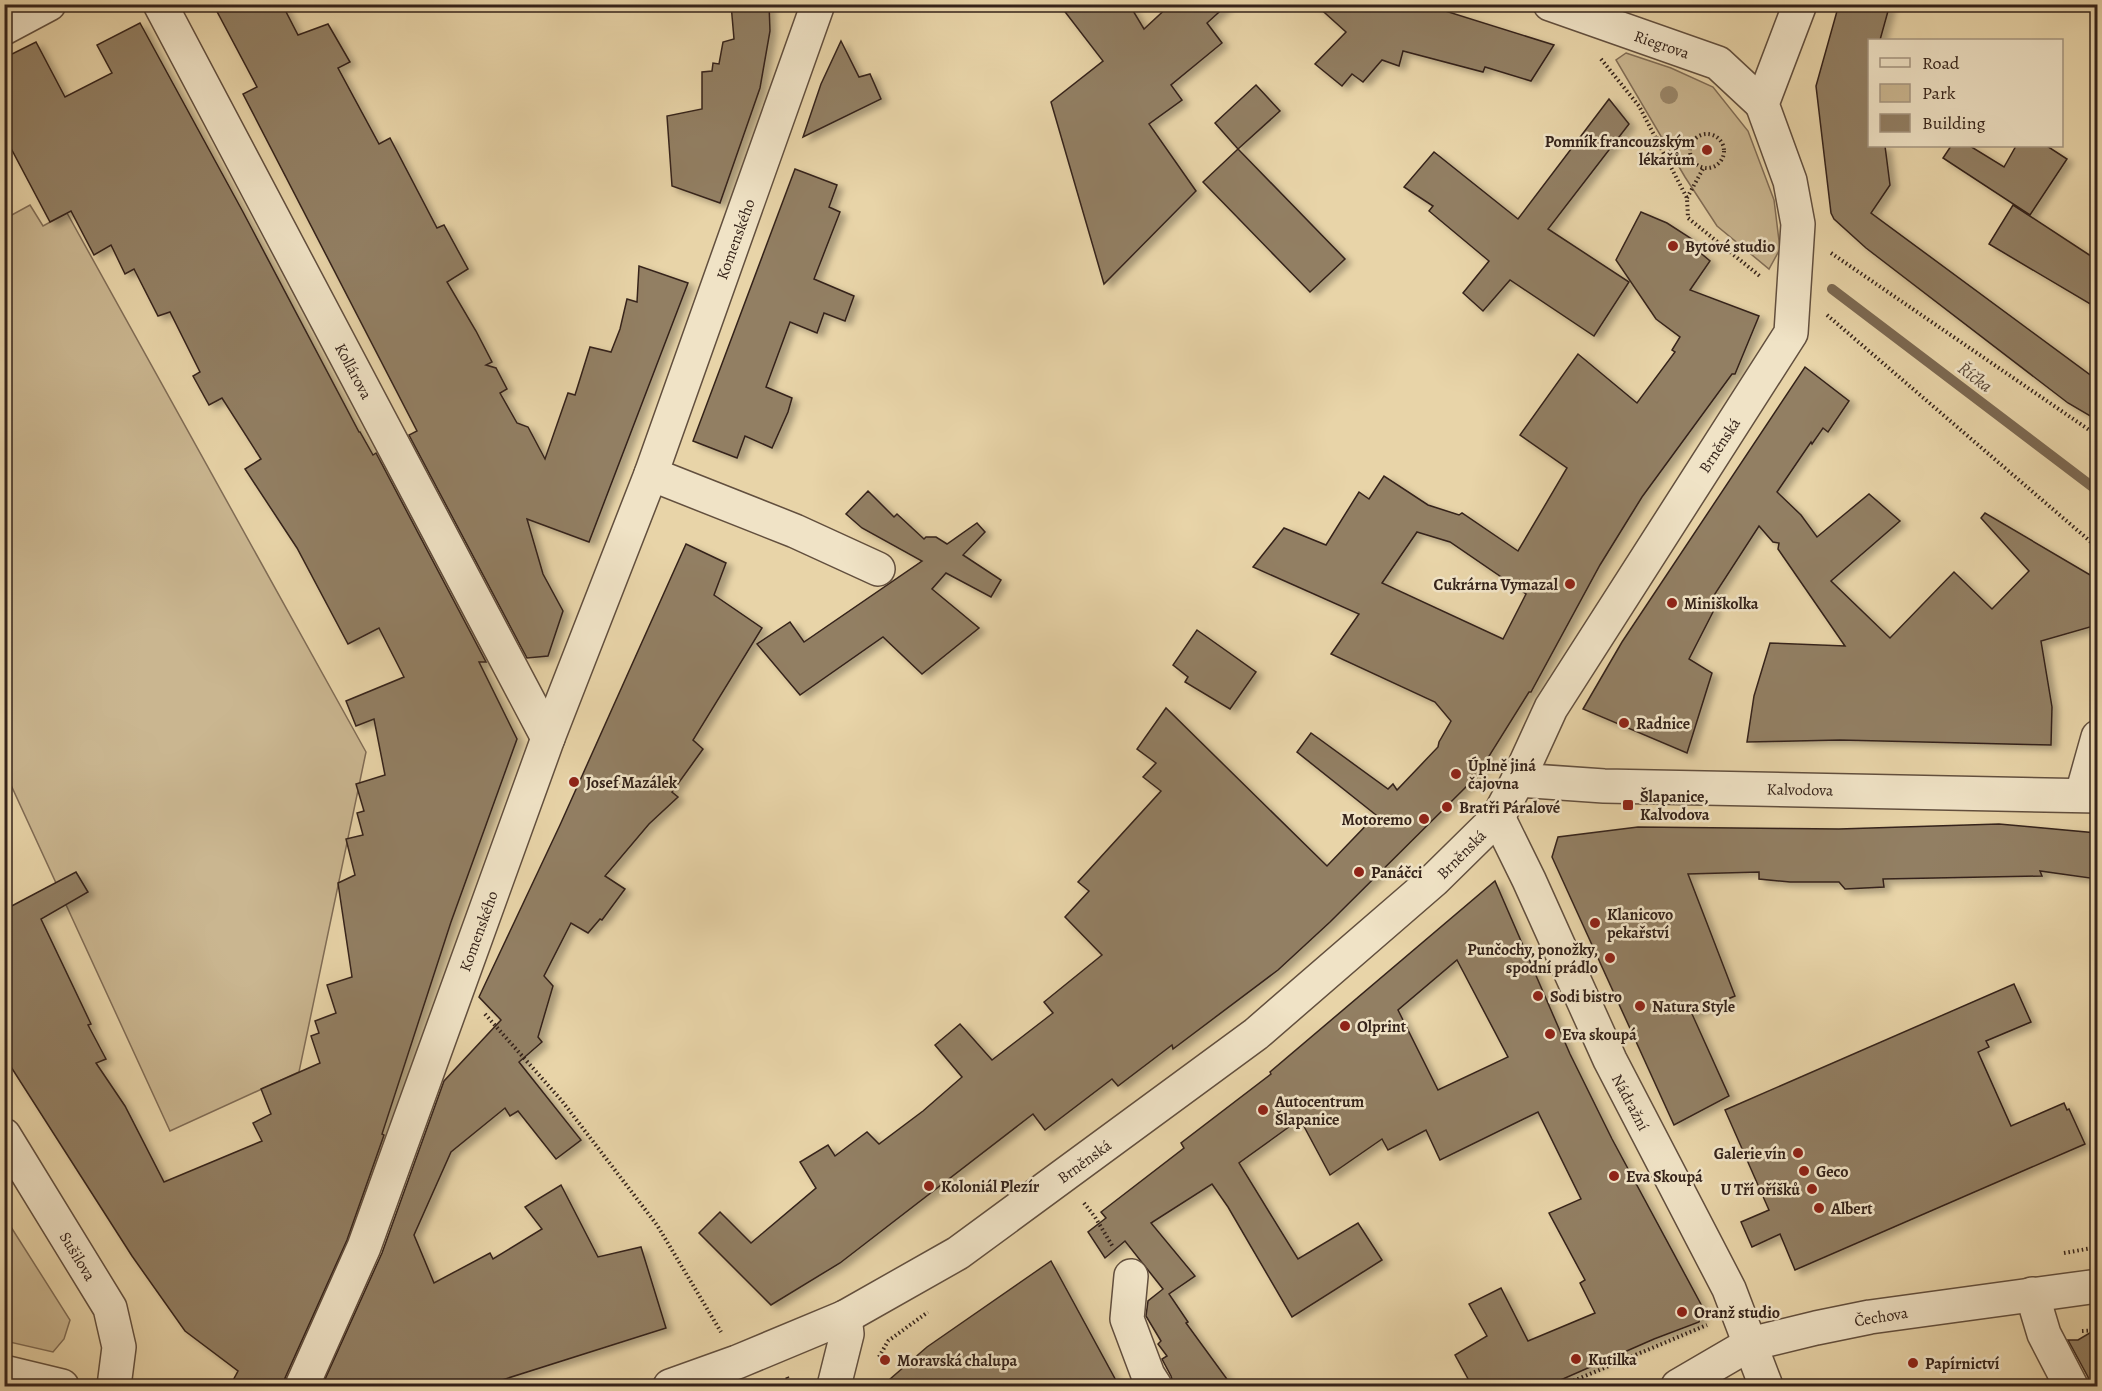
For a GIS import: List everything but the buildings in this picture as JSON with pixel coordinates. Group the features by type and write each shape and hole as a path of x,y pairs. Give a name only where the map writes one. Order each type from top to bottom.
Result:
{"street":[{"path":"4,28 49,4"},
{"name":"Kollárova","path":"160,4 548,738"},
{"name":"Komenského","path":"302,1386 364,1247 548,738 651,474 818,4"},
{"name":"Riegrova","path":"1550,4 1718,63 1762,104"},
{"path":"1762,104 1800,4"},
{"name":"Brněnská","path":"670,1386 737,1362 845,1317 958,1253 1256,1034 1434,880 1498,816 1518,780 1551,708 1791,333 1798,224 1790,182 1762,104"},
{"path":"651,474 795,531 878,568"},
{"name":"Kalvodova","path":"1518,780 1604,786 2090,795 2097,737"},
{"name":"Nádražní","path":"1498,816 1610,1060 1729,1289 1766,1386"},
{"name":"Sušilova","path":"4,1136 110,1308 119,1347 114,1386"},
{"path":"1131,1276 1127,1319 1148,1375 1155,1386"},
{"name":"Čechova","path":"1678,1386 1750,1344 1816,1328 1870,1317 2097,1286"},
{"path":"2032,1294 2044,1334 2071,1386"},
{"path":"834,1386 847,1334 845,1317"},
{"path":"4,1372 62,1386"}],"path":[{"path":"1607,25 1599,56 1639,106 1657,138 1687,198 1688,218 1771,284 1794,293 1830,317 2097,548"},
{"path":"1709,134 1719,139 1724,150 1720,161 1715,165 1704,167 1691,157 1690,148 1697,137 1709,134"},
{"path":"1657,138 1693,141"},
{"path":"1687,198 1704,167"},
{"path":"1798,224 1824,248 1891,296 2097,436"},
{"path":"459,984 562,1101 657,1225 737,1362"},
{"path":"1076,1206 1083,1201 1095,1217"},
{"path":"877,1359 888,1341 936,1307"},
{"path":"1561,1386 1708,1325 1712,1320"}],"green space":[{"path":"1626,53 1671,68 1713,87 1748,131 1774,200 1780,249 1769,269 1717,226 1685,177 1616,60"},
{"path":"30,205 43,226 67,213 366,752 299,1072 170,1131 5,772 4,206 10,216"},
{"path":"4,1216 70,1320 64,1339 53,1352 5,1341"}],"waterway":[{"name":"Říčka","path":"1832,289 2098,491"}],"place":[{"name":"Pomník francouzským lékařům","path":"1707,150"},
{"name":"Bytové studio","path":"1673,246"},
{"name":"Cukrárna Vymazal","path":"1570,584"},
{"name":"Miniškolka","path":"1672,603"},
{"name":"Radnice","path":"1624,723"},
{"name":"Úplně jiná čajovna","path":"1456,774"},
{"name":"Josef Mazálek","path":"574,782"},
{"name":"Šlapanice, Kalvodova","path":"1628,805"},
{"name":"Bratři Páralové","path":"1447,807"},
{"name":"Motoremo","path":"1424,819"},
{"name":"Panáčci","path":"1359,872"},
{"name":"Klanicovo pekařství","path":"1595,923"},
{"name":"Punčochy, ponožky, spodní prádlo","path":"1610,958"},
{"name":"Sodi bistro","path":"1538,996"},
{"name":"Natura Style","path":"1640,1006"},
{"name":"Olprint","path":"1345,1026"},
{"name":"Eva skoupá","path":"1550,1034"},
{"name":"Autocentrum Šlapanice","path":"1263,1110"},
{"name":"Galerie vín","path":"1798,1153"},
{"name":"Geco","path":"1804,1171"},
{"name":"Eva Skoupá","path":"1614,1176"},
{"name":"Koloniál Plezír","path":"929,1186"},
{"name":"U Tří oříšků","path":"1812,1189"},
{"name":"Albert","path":"1819,1208"},
{"name":"Oranž studio","path":"1682,1312"},
{"name":"Kutilka","path":"1576,1359"},
{"name":"Moravská chalupa","path":"885,1360"},
{"name":"Papírnictví","path":"1913,1363"}]}
